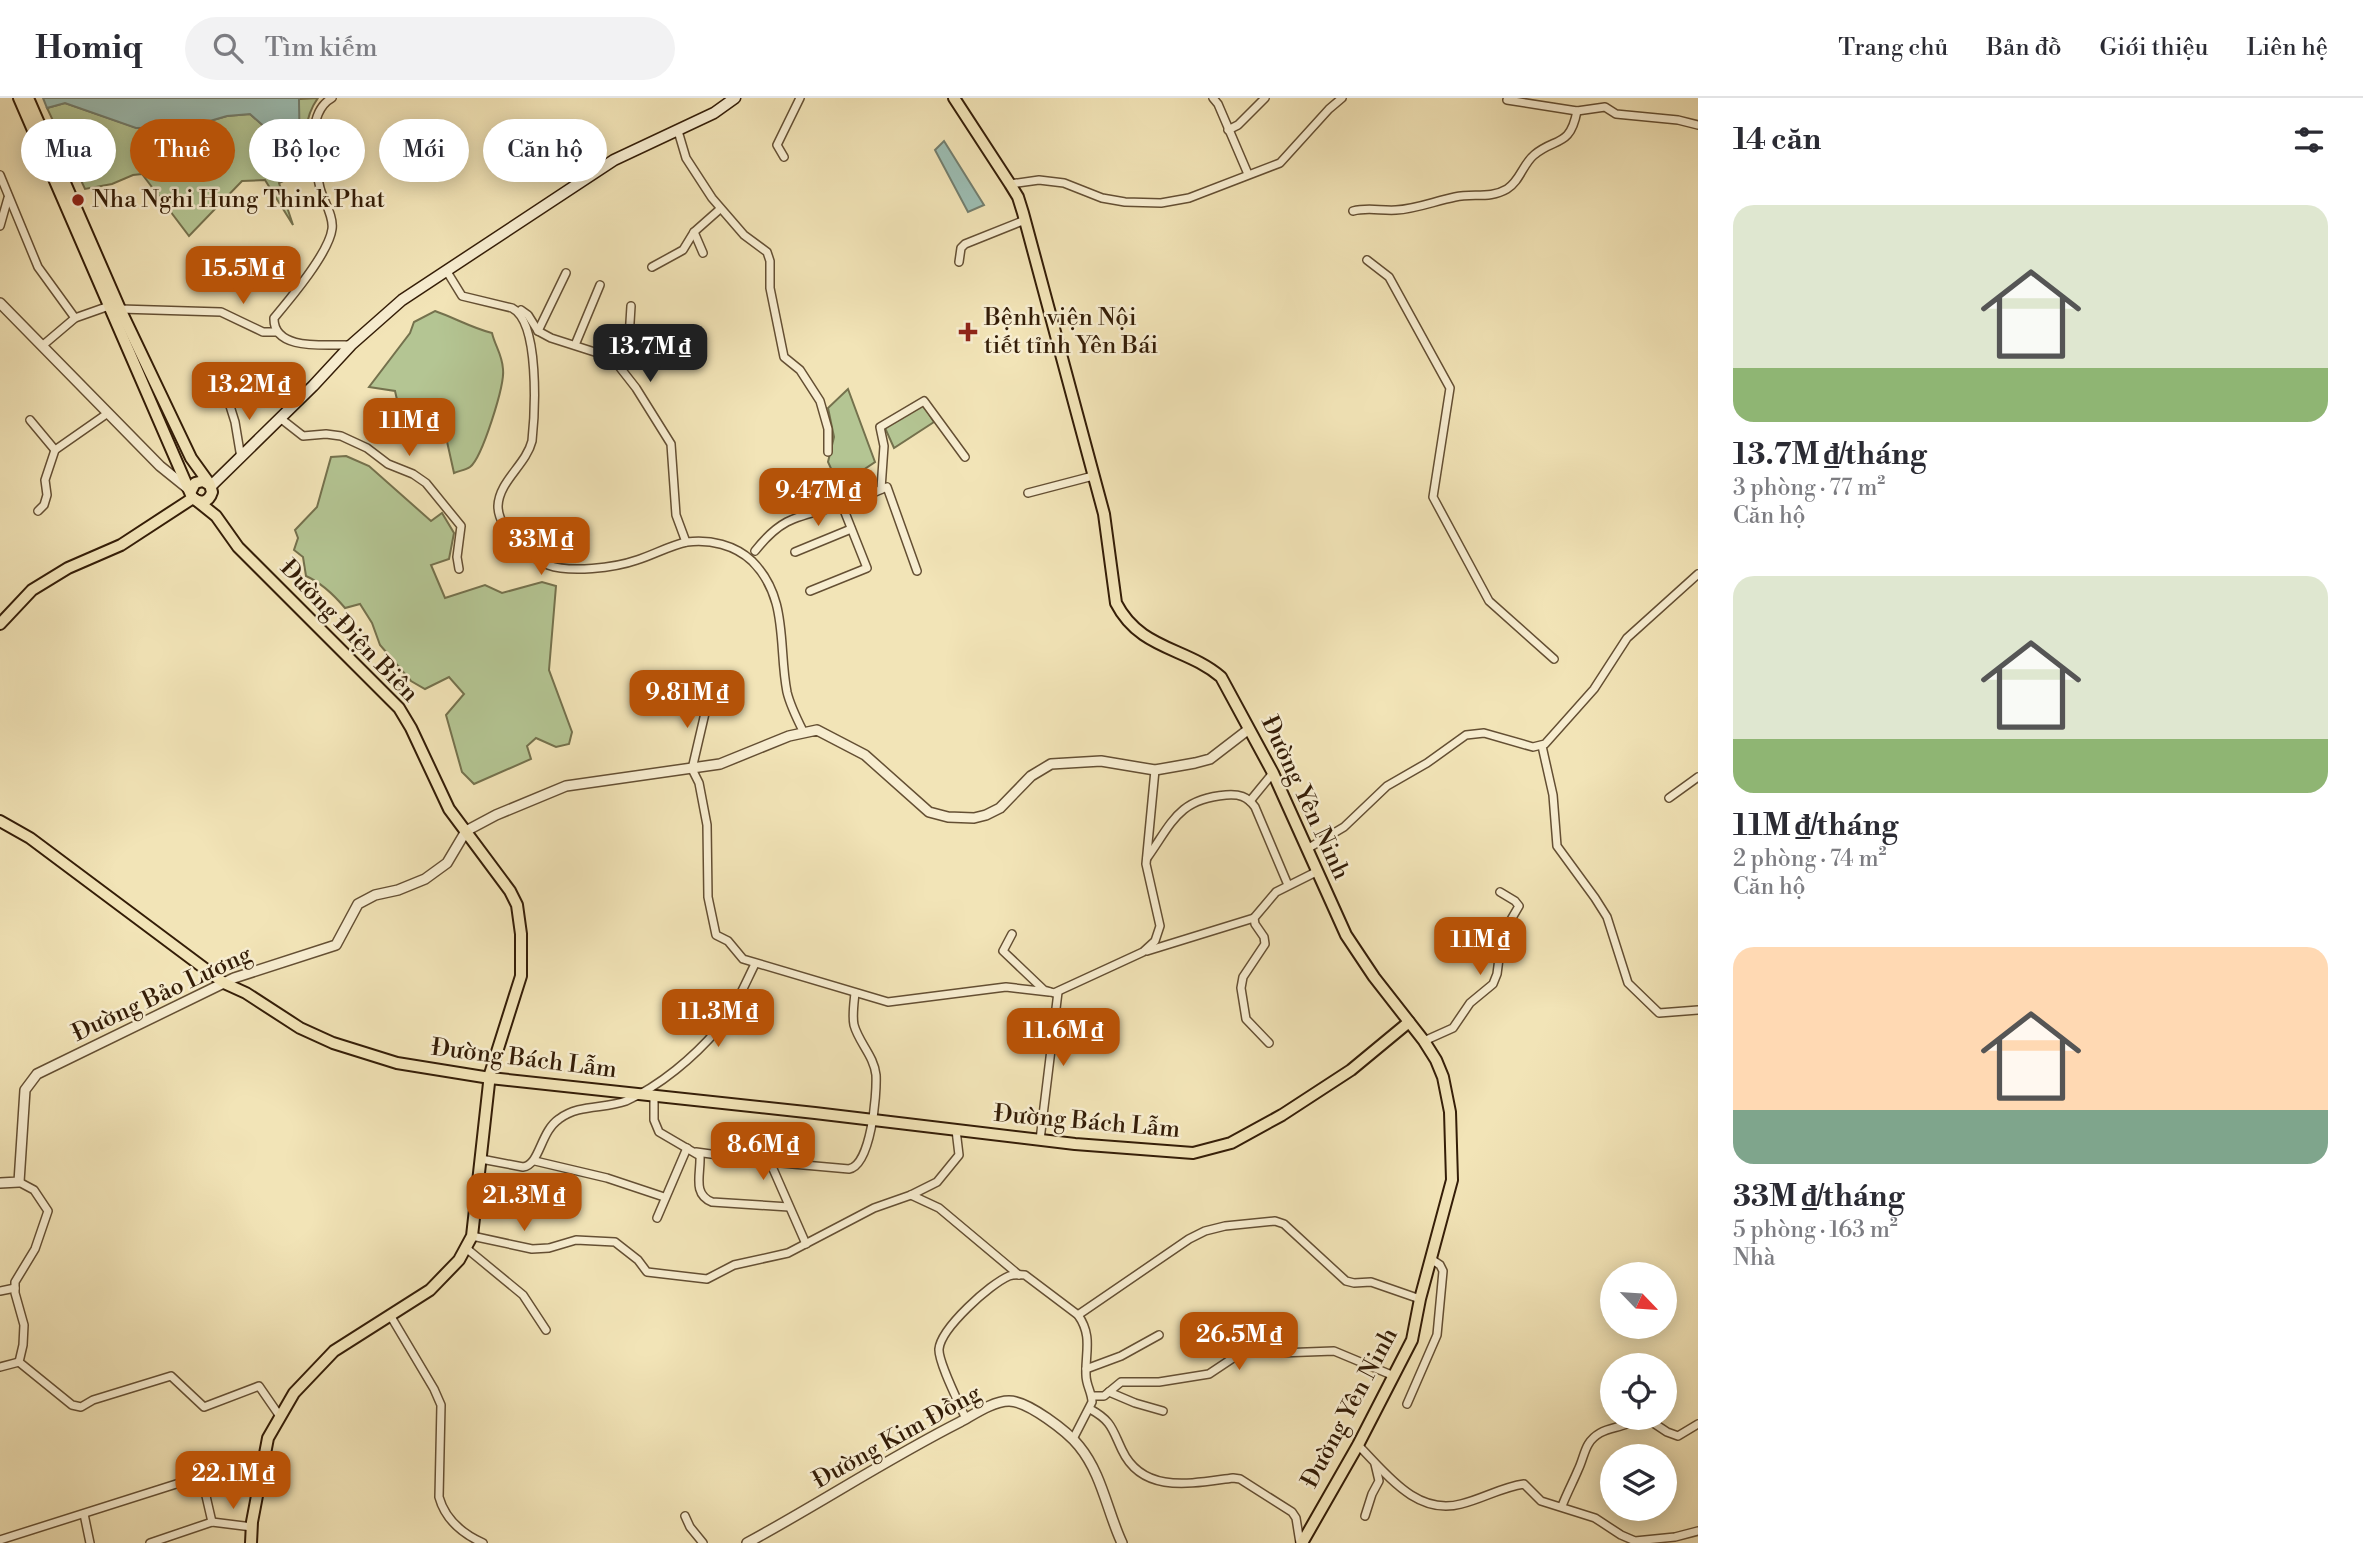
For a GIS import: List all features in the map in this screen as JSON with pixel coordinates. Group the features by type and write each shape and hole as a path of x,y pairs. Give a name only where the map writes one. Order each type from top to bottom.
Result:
{"main road":[{"path":"19,98 114,307 191,458 211,487"},
{"path":"29,98 193,496 206,501 211,487 351,345 402,300 614,160 714,113 735,98"},
{"name":"Đường Yên Ninh","path":"954,98 1018,197 1105,522 1112,589 1122,615 1144,636 1161,647 1208,667 1221,677 1273,773 1346,935 1358,955 1424,1041 1436,1060 1445,1085 1450,1112 1452,1180 1420,1299 1412,1340 1358,1445 1301,1543"},
{"path":"0,624 32,590 68,568 121,545 193,496 198,481 204,481 211,487"},
{"name":"Đường Điện Biên","path":"211,487 216,516"},
{"name":"Đường Điện Biên","path":"193,496 216,516 238,547 399,708 449,809 510,891 517,905 521,934 521,976 490,1078 472,1236 460,1260 430,1290 334,1351 294,1393 268,1438 251,1543"},
{"name":"Đường Bách Lẫm","path":"0,821 30,838 224,983 246,993 300,1028 332,1043 397,1063 490,1078 1040,1140 1193,1153 1231,1143 1282,1115 1351,1070 1409,1021"}],"street":[{"path":"332,98 325,102 319,112 314,130 315,159 332,229 306,278 274,318 273,327 282,338 291,343 351,345"},
{"path":"784,156 777,145 800,98"},
{"path":"1213,98 1248,174"},
{"path":"1228,130 1238,125 1265,98"},
{"path":"1010,184 1039,180 1064,183 1116,201 1161,203 1189,198 1280,163 1342,98"},
{"path":"1507,100 1577,111 1605,107 1616,114 1678,120 1698,125"},
{"path":"1353,211 1366,208 1408,209 1473,194 1491,196 1513,184 1536,153 1556,145 1564,138 1574,125 1577,111"},
{"path":"678,131 692,169 720,209 744,235 767,252 771,261 770,288 784,357 800,370 820,401 828,429 828,452"},
{"path":"0,175 38,267 75,318"},
{"path":"0,226 8,197"},
{"path":"652,267 683,250 694,232 720,209"},
{"path":"959,262 959,253 965,244 1025,220"},
{"path":"694,232 703,253"},
{"path":"1367,260 1389,277 1451,388 1433,497 1489,601 1554,659"},
{"path":"446,270 462,296 528,315 538,331 551,338 604,355 618,365 669,439 677,515 686,542"},
{"path":"538,331 566,272"},
{"path":"575,345 600,285"},
{"path":"0,303 172,478 193,496"},
{"path":"618,365 628,355 631,306"},
{"path":"42,346 75,318 114,307 221,312 263,332 277,332"},
{"path":"516,310 524,318 532,347 533,436 528,455 502,492 498,506 503,524 529,554 548,565 563,568 625,564 686,542 716,543 735,549 751,560 773,596 781,621 787,691 803,731"},
{"path":"240,385 230,406 241,458"},
{"path":"881,489 884,446 880,427 925,401 965,457"},
{"path":"38,511 44,505 47,495 45,480 55,450 108,413"},
{"path":"280,418 303,436 326,433 346,437 367,448 388,464 413,474 426,483 461,526 457,557 459,569"},
{"path":"30,420 55,450"},
{"path":"1028,493 1093,476"},
{"path":"755,551 769,533 788,520 842,505 887,487 917,571"},
{"path":"810,591 867,568 842,505"},
{"path":"795,552 852,529"},
{"path":"1307,849 1345,827 1387,786 1427,763 1466,735 1484,733 1533,747 1542,746 1594,689 1627,638 1698,574"},
{"path":"709,696 692,769 699,783 707,825 708,897 716,935 728,941 743,959 855,993 888,1002 1006,987 1058,992 1143,953 1254,918 1273,895 1316,872"},
{"path":"466,831 509,809 566,786 692,769 727,761 803,731 817,730 853,747 874,762 920,807 937,815 974,818 986,815 1010,799 1037,771 1051,764 1101,761 1155,770 1205,761 1250,729"},
{"path":"1542,746 1553,795 1557,846 1607,917 1628,983 1659,1013 1698,1010"},
{"path":"1143,953 1155,941 1160,921 1146,859 1155,770"},
{"path":"1250,801 1273,773"},
{"path":"1669,798 1698,777"},
{"path":"1146,859 1180,811 1194,801 1209,796 1241,795 1250,801 1288,886"},
{"name":"Đường Bảo Lương","path":"19,1182 25,1090 37,1074 224,983 336,945 358,904 375,895 398,890 425,879 447,863 466,831"},
{"path":"1424,1041 1453,1028 1470,1003 1494,981 1502,935 1519,906 1500,892"},
{"path":"1254,918 1265,944 1243,977 1241,988 1246,1019 1269,1043"},
{"path":"1012,934 1003,951 1049,992"},
{"path":"481,1159 525,1167 535,1161 545,1134 563,1116 582,1109 622,1102 661,1081 719,1029 755,964"},
{"path":"1040,1140 1058,992"},
{"path":"654,1096 654,1120 659,1132 695,1152 769,1162 855,1168 866,1150 876,1076 870,1055 854,1026 855,993"},
{"path":"472,1236 533,1249 549,1248 576,1240 615,1242 647,1272 706,1279 734,1265 788,1253 874,1208 937,1182 959,1155 956,1130"},
{"path":"657,1218 687,1148"},
{"path":"695,1152 700,1160 699,1191 708,1200 789,1207"},
{"path":"535,1161 607,1178 664,1197"},
{"path":"769,1162 806,1244"},
{"path":"0,1183 19,1182 34,1190 48,1211 39,1239 15,1282 24,1325 19,1362"},
{"path":"911,1195 939,1208 1019,1275 1032,1280 1079,1315 1088,1345 1086,1380 1092,1396 1090,1409 1073,1438"},
{"path":"1079,1315 1198,1234 1225,1226 1275,1221 1291,1228 1346,1281 1371,1282 1420,1299"},
{"path":"466,1248 523,1295 546,1330"},
{"path":"1407,1404 1438,1329 1443,1271 1440,1265 1431,1259"},
{"path":"966,1419 939,1350 948,1328 960,1314 1007,1277 1019,1275"},
{"path":"0,1291 15,1288"},
{"path":"390,1315 442,1405 439,1486 442,1507 460,1530 483,1543"},
{"path":"1086,1369 1121,1356 1159,1335"},
{"path":"1092,1396 1102,1397 1121,1382 1159,1382 1209,1374 1245,1350 1253,1348 1280,1353 1334,1352 1394,1376"},
{"path":"0,1367 19,1362"},
{"path":"19,1362 72,1405 82,1407 93,1400 171,1376 204,1407 259,1386 279,1415"},
{"path":"1109,1392 1163,1411"},
{"name":"Đường Kim Đồng","path":"747,1543 909,1448 1002,1402 1017,1402 1073,1438 1088,1458 1100,1482 1122,1543"},
{"path":"1090,1409 1108,1422 1126,1457 1149,1478 1164,1483 1240,1479 1292,1512 1296,1518 1301,1543"},
{"path":"1664,1430 1678,1436 1698,1424"},
{"path":"1562,1506 1580,1468 1585,1447 1598,1434 1612,1430"},
{"path":"1358,1445 1405,1493 1422,1501 1455,1505 1524,1484 1538,1499 1595,1518 1634,1541 1675,1537 1698,1531"},
{"path":"1365,1516 1379,1481 1373,1461"},
{"path":"0,1540 192,1479 203,1483 212,1522"},
{"path":"84,1514 90,1543"},
{"path":"685,1516 690,1528 703,1543"},
{"path":"150,1543 212,1522 252,1527"}],"green space":[{"path":"318,98 308,119 288,119 299,99"},
{"path":"65,103 111,119 52,119 47,108"},
{"path":"250,114 256,119 249,119 249,181 242,181 189,236 148,182 235,182 235,119 217,119"},
{"path":"116,121 130,126 130,176 112,184 85,189 82,182 116,182"},
{"path":"266,182 281,182 279,183 293,225"},
{"path":"435,311 492,333 503,369 497,405 475,461 470,467 454,473 446,437 401,417 395,391 369,387 410,333 414,322"},
{"path":"848,389 875,462 839,486 828,462 834,437 828,408"},
{"path":"923,404 934,422 894,448 885,428"},
{"path":"346,456 369,466 431,521 442,513 454,533 449,559 431,565 445,598 485,585 502,593 542,582 556,586 549,670 572,732 569,744 556,747 536,738 527,746 531,759 474,784 462,772 446,715 464,694 449,677 425,689 411,681 380,645 372,623 360,604 345,608 327,590 306,576 303,557 294,550 298,538 295,530 317,507 331,457"}],"water":[{"path":"43,98 299,98 299,119 256,119 250,114 217,119 130,119 130,126 65,103 47,108"},
{"path":"944,141 984,205 968,212 935,150"}],"place":[{"name":"Nha Nghi Hung Think Phat","path":"78,200"},
{"name":"Bệnh viện Nội tiết tỉnh Yên Bái","path":"968,332"}]}
